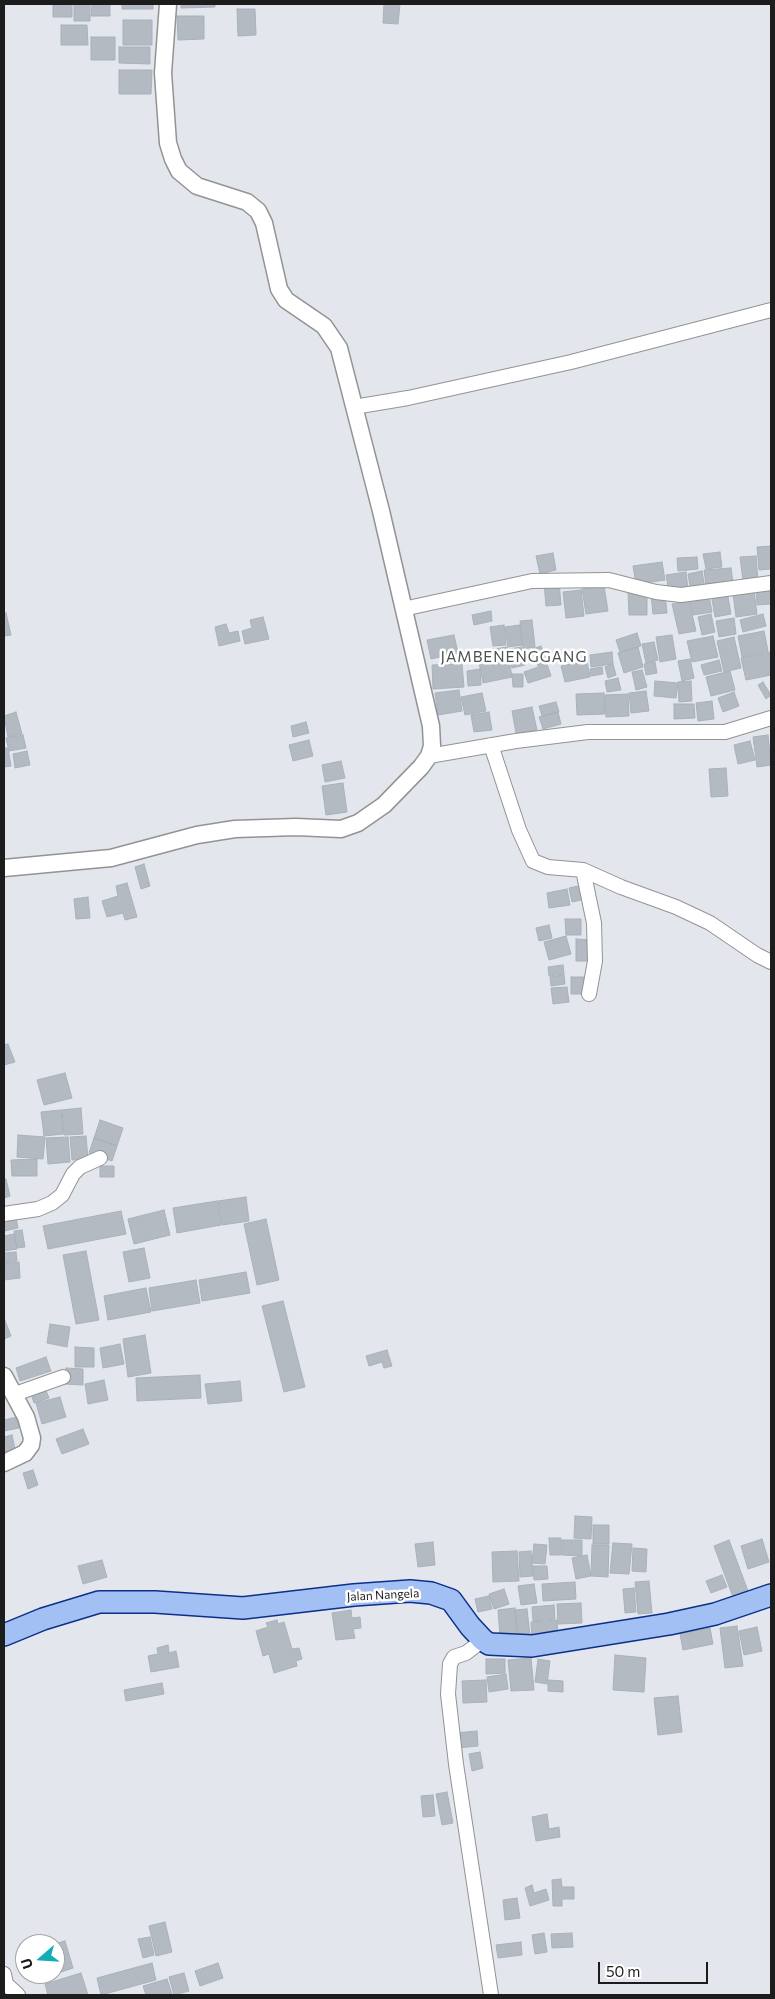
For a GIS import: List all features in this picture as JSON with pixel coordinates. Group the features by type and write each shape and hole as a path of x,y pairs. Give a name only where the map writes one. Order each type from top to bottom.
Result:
{"main road":[{"name":"Jalan Nangela","path":"4,1634 43,1619 99,1602 155,1602 243,1608 354,1595 410,1591 431,1593 451,1600 482,1640"},
{"path":"482,1640 495,1645 517,1647 599,1636 715,1614 771,1595"}],"street":[{"path":"4,868 111,858 197,835 235,829 296,827 341,829 358,824 384,806 429,756 432,746 431,726 354,407 335,339 324,326 286,300 279,289 264,223 258,211 247,202 197,186 179,172 173,159 168,143 163,73 168,4"},
{"path":"354,407 408,398 571,362 771,310"},
{"path":"403,609 532,581 609,580 656,592 681,594 771,583"},
{"path":"429,756 492,745 596,731 725,732 771,718"},
{"path":"492,745 518,830 533,861 548,867 583,870 621,887 676,907 710,923 757,955 771,962"},
{"path":"583,870 594,923 595,961 589,994"},
{"path":"4,1214 38,1209 52,1203 62,1195 73,1174 80,1167 100,1158"},
{"path":"4,1376 15,1394 30,1428 31,1445 25,1453 4,1463"},
{"path":"15,1394 64,1377"},
{"path":"482,1640 466,1653 454,1657 450,1664 448,1694 456,1764 491,1995"},
{"path":"4,1974 6,1984 18,1995"}],"building":[{"path":"53,4 72,4 72,17 53,17"},
{"path":"74,4 90,4 90,21 74,21"},
{"path":"92,4 110,4 110,16 91,16"},
{"path":"122,4 153,4 153,9 122,9"},
{"path":"181,4 215,4 215,7 181,8"},
{"path":"384,4 400,4 398,24 383,23"},
{"path":"237,9 255,9 256,35 238,36"},
{"path":"177,16 204,16 204,39 178,40"},
{"path":"123,20 152,20 152,45 123,45"},
{"path":"61,25 87,25 88,45 61,45"},
{"path":"91,37 115,37 115,60 91,60"},
{"path":"119,47 150,47 150,64 119,63"},
{"path":"119,70 152,70 151,94 119,94"},
{"path":"771,546 771,569 759,570 757,547"},
{"path":"720,552 722,567 706,569 703,554"},
{"path":"553,553 556,570 540,574 536,556"},
{"path":"756,556 758,580 743,581 740,557"},
{"path":"697,557 698,569 678,571 677,558"},
{"path":"662,562 665,580 636,584 633,566"},
{"path":"731,568 733,583 706,586 704,570"},
{"path":"702,571 705,589 691,592 688,574"},
{"path":"686,572 688,589 669,592 666,575"},
{"path":"559,581 561,605 546,606 544,583"},
{"path":"604,586 608,611 586,614 582,589"},
{"path":"771,588 771,604 757,605 756,589"},
{"path":"581,590 584,616 566,618 563,592"},
{"path":"628,591 647,592 647,615 629,615"},
{"path":"727,591 731,614 715,617 711,593"},
{"path":"754,591 757,614 736,617 733,594"},
{"path":"665,594 667,613 653,614 651,595"},
{"path":"709,596 712,612 693,615 690,600"},
{"path":"689,601 696,631 679,634 672,604"},
{"path":"491,611 492,621 474,625 472,615"},
{"path":"6,613 11,635 4,636 4,614"},
{"path":"711,614 715,632 702,635 698,617"},
{"path":"763,614 766,626 743,632 740,620"},
{"path":"263,617 269,639 245,644 242,631 252,628 250,620"},
{"path":"734,618 736,634 719,637 716,621"},
{"path":"532,620 535,647 523,649 520,621"},
{"path":"226,624 229,633 238,631 240,641 219,646 215,627"},
{"path":"504,625 506,645 493,646 490,627"},
{"path":"520,625 522,645 508,647 505,627"},
{"path":"764,631 768,651 742,657 738,636"},
{"path":"637,633 641,646 620,652 616,640"},
{"path":"454,635 458,653 431,659 427,640"},
{"path":"672,635 676,659 660,662 656,637"},
{"path":"713,636 718,657 692,662 687,641"},
{"path":"734,637 741,668 724,672 717,641"},
{"path":"654,642 658,660 646,663 642,644"},
{"path":"541,646 547,663 538,666 532,649"},
{"path":"507,647 512,677 483,683 477,652"},
{"path":"521,647 525,665 512,668 509,649"},
{"path":"638,647 643,667 624,673 618,653"},
{"path":"612,652 613,664 591,667 590,655"},
{"path":"770,652 771,675 746,680 741,658"},
{"path":"690,659 694,678 682,681 678,661"},
{"path":"719,660 722,671 704,675 701,665"},
{"path":"587,661 590,677 565,682 561,666"},
{"path":"655,662 657,673 646,675 644,664"},
{"path":"462,664 464,687 433,689 432,665"},
{"path":"547,664 551,676 528,683 524,672"},
{"path":"613,664 616,675 608,678 605,667"},
{"path":"602,667 603,674 591,676 590,669"},
{"path":"480,669 481,685 468,686 467,671"},
{"path":"642,670 647,687 636,690 632,672"},
{"path":"730,671 735,690 711,696 706,677"},
{"path":"512,674 523,674 523,687 513,687"},
{"path":"618,678 621,690 607,692 605,681"},
{"path":"655,681 678,683 676,698 654,696"},
{"path":"691,681 692,701 679,702 678,682"},
{"path":"763,682 771,695 766,699 758,685"},
{"path":"459,690 462,711 438,715 435,693"},
{"path":"646,691 649,711 631,713 629,693"},
{"path":"734,692 739,706 723,712 718,698"},
{"path":"482,693 486,711 465,715 461,697"},
{"path":"604,693 605,714 577,715 576,694"},
{"path":"628,694 629,716 606,717 605,695"},
{"path":"712,701 714,719 698,721 696,703"},
{"path":"556,702 559,712 542,716 539,706"},
{"path":"674,704 694,704 695,718 674,719"},
{"path":"532,707 537,730 516,733 512,711"},
{"path":"16,712 22,734 8,737 4,716"},
{"path":"489,712 492,730 474,732 471,715"},
{"path":"558,712 561,724 543,729 539,717"},
{"path":"306,722 309,733 293,737 291,726"},
{"path":"23,735 26,748 9,751 6,738"},
{"path":"768,735 771,765 757,767 753,737"},
{"path":"309,740 313,756 293,761 289,745"},
{"path":"750,741 755,760 738,764 734,745"},
{"path":"4,748 8,748 11,766 4,767"},
{"path":"27,751 30,765 15,768 13,754"},
{"path":"341,761 345,778 325,782 322,765"},
{"path":"726,768 728,796 711,797 709,769"},
{"path":"343,783 347,812 326,815 322,786"},
{"path":"144,864 150,886 141,889 135,867"},
{"path":"127,883 137,917 125,920 123,913 107,917 102,901 118,896 116,886"},
{"path":"583,885 586,899 572,902 569,888"},
{"path":"567,889 570,905 549,908 547,893"},
{"path":"88,897 90,918 76,919 74,899"},
{"path":"565,919 581,919 581,935 566,935"},
{"path":"549,925 552,938 539,941 536,928"},
{"path":"566,936 571,954 549,960 544,942"},
{"path":"576,939 594,940 594,961 576,961"},
{"path":"563,965 564,974 549,976 548,967"},
{"path":"564,975 565,984 551,986 550,977"},
{"path":"571,977 586,977 586,994 571,994"},
{"path":"567,987 569,1002 553,1004 551,988"},
{"path":"8,1044 15,1062 4,1065 4,1045"},
{"path":"65,1073 72,1098 44,1105 37,1080"},
{"path":"81,1108 83,1134 64,1135 62,1110"},
{"path":"61,1110 63,1134 44,1136 41,1112"},
{"path":"100,1120 123,1128 117,1146 94,1138"},
{"path":"18,1135 45,1137 43,1159 17,1157"},
{"path":"86,1136 88,1159 72,1160 70,1137"},
{"path":"68,1137 70,1162 48,1164 46,1138"},
{"path":"94,1138 117,1146 112,1161 89,1153"},
{"path":"37,1159 37,1176 12,1176 11,1160"},
{"path":"100,1166 114,1166 114,1177 100,1177"},
{"path":"6,1179 10,1196 4,1198 4,1180"},
{"path":"246,1197 249,1221 222,1225 218,1201"},
{"path":"217,1201 221,1225 177,1233 173,1208"},
{"path":"164,1210 170,1235 134,1244 128,1219"},
{"path":"121,1211 126,1234 48,1249 43,1226"},
{"path":"15,1213 18,1228 4,1231 4,1215"},
{"path":"266,1219 279,1280 257,1285 244,1224"},
{"path":"22,1230 25,1247 17,1248 14,1231"},
{"path":"14,1234 17,1249 4,1251 4,1236"},
{"path":"144,1248 150,1278 129,1282 123,1252"},
{"path":"86,1251 99,1320 76,1324 63,1255"},
{"path":"16,1252 17,1261 4,1263 4,1253"},
{"path":"19,1262 20,1278 4,1280 4,1264"},
{"path":"246,1272 250,1293 202,1301 199,1280"},
{"path":"196,1280 200,1303 152,1311 149,1288"},
{"path":"146,1288 151,1312 108,1320 104,1296"},
{"path":"283,1301 305,1387 284,1392 262,1306"},
{"path":"4,1318 11,1336 4,1339"},
{"path":"50,1324 70,1327 67,1347 47,1343"},
{"path":"145,1335 151,1373 128,1377 123,1339"},
{"path":"120,1344 124,1364 103,1368 100,1348"},
{"path":"75,1347 94,1348 94,1367 75,1367"},
{"path":"387,1350 392,1366 384,1368 382,1362 369,1366 366,1356"},
{"path":"46,1357 51,1371 20,1381 16,1368"},
{"path":"66,1368 83,1369 83,1385 65,1384"},
{"path":"200,1375 201,1398 137,1401 136,1378"},
{"path":"104,1380 108,1400 88,1404 85,1384"},
{"path":"240,1381 242,1401 208,1404 205,1384"},
{"path":"44,1386 49,1398 34,1403 30,1391"},
{"path":"60,1397 66,1417 42,1424 36,1403"},
{"path":"17,1417 19,1428 4,1431 4,1420"},
{"path":"83,1429 89,1444 62,1454 56,1439"},
{"path":"12,1435 15,1449 4,1452 4,1437"},
{"path":"33,1470 38,1485 28,1489 23,1473"},
{"path":"575,1516 592,1517 591,1539 574,1538"},
{"path":"593,1525 609,1525 609,1544 593,1544"},
{"path":"549,1538 561,1538 561,1555 550,1555"},
{"path":"762,1539 769,1562 748,1569 741,1546"},
{"path":"562,1540 582,1540 582,1556 562,1555"},
{"path":"729,1540 748,1591 733,1597 714,1546"},
{"path":"433,1542 435,1565 418,1567 415,1544"},
{"path":"613,1543 632,1544 629,1574 610,1573"},
{"path":"534,1544 547,1545 545,1564 532,1563"},
{"path":"592,1545 609,1545 608,1577 591,1576"},
{"path":"633,1548 647,1549 646,1572 632,1571"},
{"path":"517,1551 519,1581 493,1582 492,1552"},
{"path":"531,1551 533,1576 520,1577 519,1552"},
{"path":"587,1555 591,1576 576,1579 572,1558"},
{"path":"102,1560 107,1577 83,1584 78,1566"},
{"path":"533,1566 547,1566 548,1579 534,1580"},
{"path":"722,1575 727,1587 711,1593 706,1581"},
{"path":"649,1581 652,1613 638,1614 635,1582"},
{"path":"575,1582 576,1599 543,1601 542,1584"},
{"path":"534,1584 537,1603 521,1605 518,1586"},
{"path":"634,1588 636,1612 625,1613 623,1589"},
{"path":"504,1589 509,1604 494,1609 489,1594"},
{"path":"489,1596 492,1609 478,1612 475,1599"},
{"path":"581,1603 582,1623 558,1624 557,1604"},
{"path":"554,1605 555,1619 533,1621 532,1607"},
{"path":"515,1608 517,1635 500,1637 498,1610"},
{"path":"527,1609 530,1635 518,1636 515,1610"},
{"path":"351,1610 352,1618 360,1617 361,1628 353,1629 355,1638 336,1640 332,1613"},
{"path":"277,1620 278,1624 284,1622 292,1649 299,1648 302,1659 296,1661 297,1666 274,1673 269,1654 263,1656 256,1631 268,1627 266,1623"},
{"path":"557,1620 558,1636 532,1639 531,1622"},
{"path":"737,1626 743,1666 725,1668 720,1628"},
{"path":"757,1627 762,1651 744,1655 739,1631"},
{"path":"710,1628 713,1644 683,1650 680,1634"},
{"path":"168,1645 169,1653 176,1651 179,1667 151,1672 148,1656 158,1654 157,1648"},
{"path":"615,1655 646,1658 644,1692 613,1690"},
{"path":"531,1658 534,1690 511,1691 508,1660"},
{"path":"486,1659 505,1659 505,1673 486,1674"},
{"path":"538,1659 550,1661 547,1684 535,1682"},
{"path":"506,1674 508,1689 489,1692 487,1677"},
{"path":"486,1680 487,1702 463,1703 462,1681"},
{"path":"548,1680 563,1681 563,1692 548,1691"},
{"path":"162,1683 164,1694 126,1701 124,1690"},
{"path":"678,1696 682,1732 658,1735 654,1698"},
{"path":"477,1731 478,1746 457,1748 455,1733"},
{"path":"480,1752 483,1768 472,1771 469,1754"},
{"path":"447,1792 453,1823 442,1825 436,1794"},
{"path":"433,1795 435,1816 423,1817 421,1796"},
{"path":"547,1814 549,1829 559,1827 560,1837 536,1841 532,1817"},
{"path":"561,1879 562,1887 574,1887 574,1899 562,1899 562,1906 553,1906 552,1880"},
{"path":"532,1885 534,1893 546,1889 549,1900 530,1906 525,1888"},
{"path":"517,1898 520,1918 505,1920 503,1900"},
{"path":"165,1922 172,1952 156,1956 149,1926"},
{"path":"544,1933 547,1952 535,1954 532,1935"},
{"path":"572,1933 573,1947 552,1948 551,1934"},
{"path":"150,1937 154,1955 143,1958 138,1939"},
{"path":"65,1941 73,1968 65,1971"},
{"path":"521,1942 522,1955 498,1958 496,1945"},
{"path":"152,1963 156,1980 101,1995 97,1978"},
{"path":"218,1963 223,1978 200,1986 195,1971"},
{"path":"81,1973 88,1995 48,1995 45,1984 65,1984 65,1978"},
{"path":"184,1973 189,1991 174,1995 169,1977"},
{"path":"167,1979 172,1994 146,1995 143,1986"}],"district":[{"name":"JAMBENENGGANG","path":"514,657"}]}
